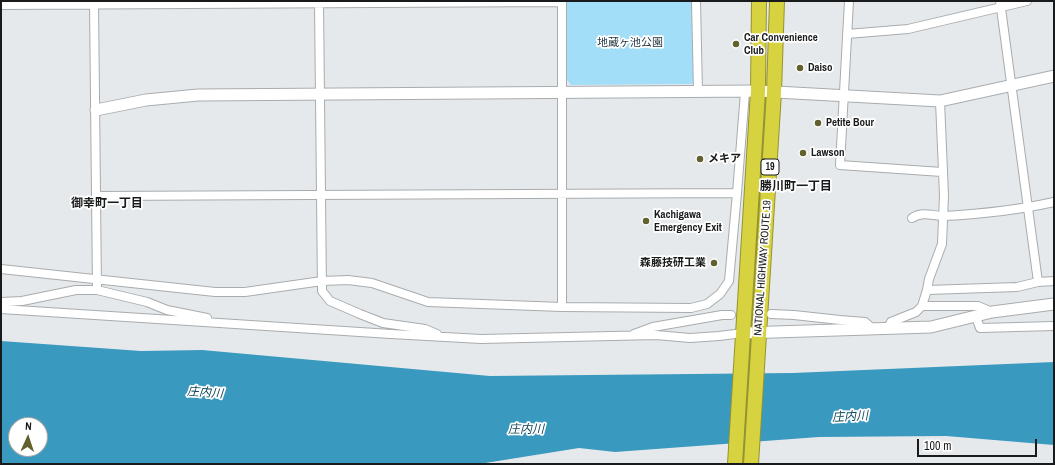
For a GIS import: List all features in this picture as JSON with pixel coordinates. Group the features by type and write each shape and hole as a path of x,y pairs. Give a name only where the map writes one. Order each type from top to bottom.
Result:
{"highway":[{"name":"NATIONAL HIGHWAY ROUTE 19","path":"735,464 743,335 751,91 759,1"},
{"name":"NATIONAL HIGHWAY ROUTE 19","path":"751,464 774,92 777,1"}],"street":[{"path":"1,5 94,3 562,1 562,307"},
{"path":"696,1 698,92"},
{"path":"849,1 840,165 942,172"},
{"path":"847,34 908,29 1000,4 1027,1"},
{"path":"319,2 322,292 330,301 383,323 425,329 441,336"},
{"path":"94,3 96,110 96,290"},
{"path":"1000,4 1038,282"},
{"path":"96,110 146,100 198,95 751,91 940,101 1054,76"},
{"path":"1,269 215,292 245,292 322,281 348,280 372,283 428,302 562,307 691,308 707,304 720,294 729,281 737,193 751,91"},
{"path":"887,329 891,322 916,312 922,306 929,279 942,244 944,195 940,101"},
{"path":"96,196 737,193"},
{"path":"912,218 919,213 943,216 1027,208 1054,202"},
{"path":"927,290 1017,287 1038,282 1054,281"},
{"path":"1,302 22,301 76,290 96,290 147,302 167,310 208,318 214,323"},
{"path":"1,309 481,339 630,335 656,335 690,338 931,327 992,312 1054,304"},
{"path":"922,306 978,306 992,312"},
{"path":"771,314 865,322 873,329"},
{"path":"630,335 653,327 722,315 731,315"},
{"path":"976,316 980,328 1054,326"}],"green space":[{"name":"地蔵ヶ池公園","path":"566,1 693,1 694,81 692,84 571,85 567,80"}],"water":[{"name":"庄内川","path":"1,341 141,351 202,350 490,376 793,373 1054,362 1054,445 946,436 819,437 615,452 579,448 479,464 1,464"}],"place":[{"name":"Car Convenience Club","path":"736,44"},
{"name":"Daiso","path":"800,68"},
{"name":"Petite Bour","path":"818,123"},
{"name":"Lawson","path":"803,153"},
{"name":"メキア","path":"700,159"},
{"name":"Kachigawa Emergency Exit","path":"646,221"},
{"name":"森藤技研工業","path":"714,263"}],"district":[{"name":"勝川町一丁目","path":"796,187"},
{"name":"御幸町一丁目","path":"107,204"}]}
